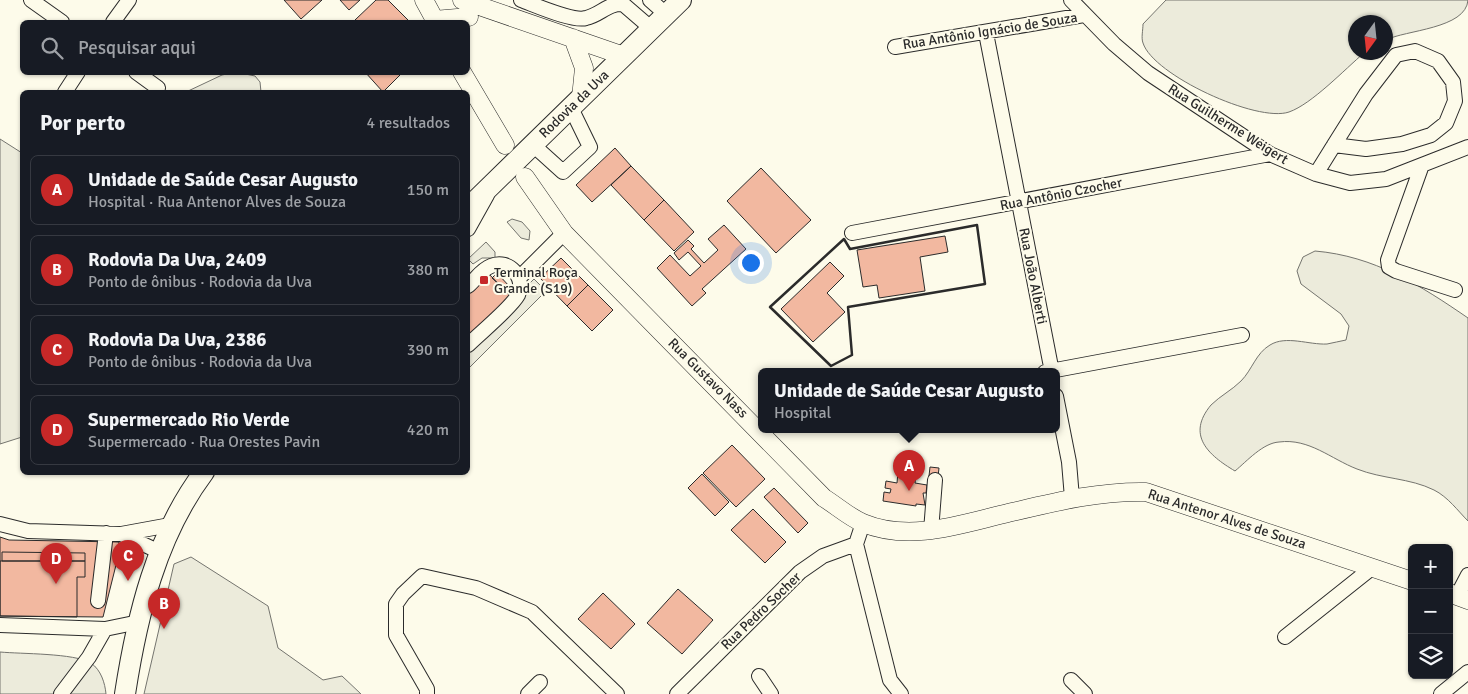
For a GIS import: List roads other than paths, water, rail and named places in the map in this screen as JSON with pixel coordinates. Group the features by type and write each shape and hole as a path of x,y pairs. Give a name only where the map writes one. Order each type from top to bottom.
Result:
{"highway":[{"name":"Rodovia da Uva","path":"470,206 681,0"},
{"path":"125,688 139,622 160,552 170,526 204,475"}],"main road":[{"path":"424,0 434,20"},
{"path":"436,20 461,0 624,56"},
{"path":"467,20 491,10"},
{"path":"573,38 584,68 576,103"},
{"path":"464,75 505,145"},
{"name":"Rua Gustavo Nass","path":"525,177 564,233 758,426"},
{"name":"Rua Gustavo Nass","path":"765,433 824,498 862,522"},
{"name":"Rua Antenor Alves de Souza","path":"862,522 898,531 941,530 1072,498 1116,491 1146,492 1408,580"}],"street":[{"path":"31,0 59,20"},
{"path":"114,20 129,0"},
{"path":"521,0 580,19 596,14 608,6 623,4 652,29"},
{"path":"650,0 667,15"},
{"name":"Rua Guilherme Weigert","path":"1071,0 1084,15 1148,73 1270,154 1316,174 1350,182 1386,179 1468,147"},
{"name":"Rua Antônio Ignácio de Souza","path":"895,47 1084,15"},
{"name":"Rua João Alberti","path":"986,33 1019,202 1048,368"},
{"path":"1316,174 1334,145 1366,94 1396,55 1415,51 1438,61 1453,82 1454,101 1446,123 1431,134 1402,144 1366,149 1334,145"},
{"path":"65,90 76,75"},
{"path":"140,75 158,88"},
{"path":"532,144 563,172 570,166 590,147 576,103"},
{"name":"Rua Antônio Czocher","path":"852,232 1270,154"},
{"path":"1422,165 1388,260 1389,267 1454,290"},
{"path":"470,225 493,184"},
{"path":"519,278 564,233"},
{"path":"470,284 485,269 498,264 511,267 519,278 520,288 515,298 470,342"},
{"path":"1060,370 1242,335"},
{"path":"1060,416 1069,462 1072,498"},
{"path":"931,530 935,480"},
{"path":"862,522 856,544 890,680 901,694"},
{"path":"0,524 28,531 122,534 170,526"},
{"path":"98,601 106,533"},
{"path":"122,534 160,552"},
{"name":"Rua Pedro Socher","path":"677,694 800,572 823,556 856,544"},
{"path":"1285,637 1373,568"},
{"path":"1458,596 1468,575"},
{"path":"427,694 427,689 396,635 396,604 403,594 422,576 476,588 532,612 617,694"},
{"path":"0,625 105,629 139,622"},
{"path":"61,694 90,657 105,629"},
{"path":"1441,694 1468,672"},
{"path":"759,676 771,694"},
{"path":"1071,680 1085,694"},
{"path":"528,694 540,682"}],"place":[{"name":"Terminal Roça Grande (S19)","path":"484,280"},
{"name":"Unidade de Saúde Cesar Augusto","path":"909,491"},
{"name":"Rodovia Da Uva, 2386","path":"128,581"},
{"name":"Supermercado Rio Verde","path":"56,584"},
{"name":"Rodovia Da Uva, 2409","path":"164,629"}]}
